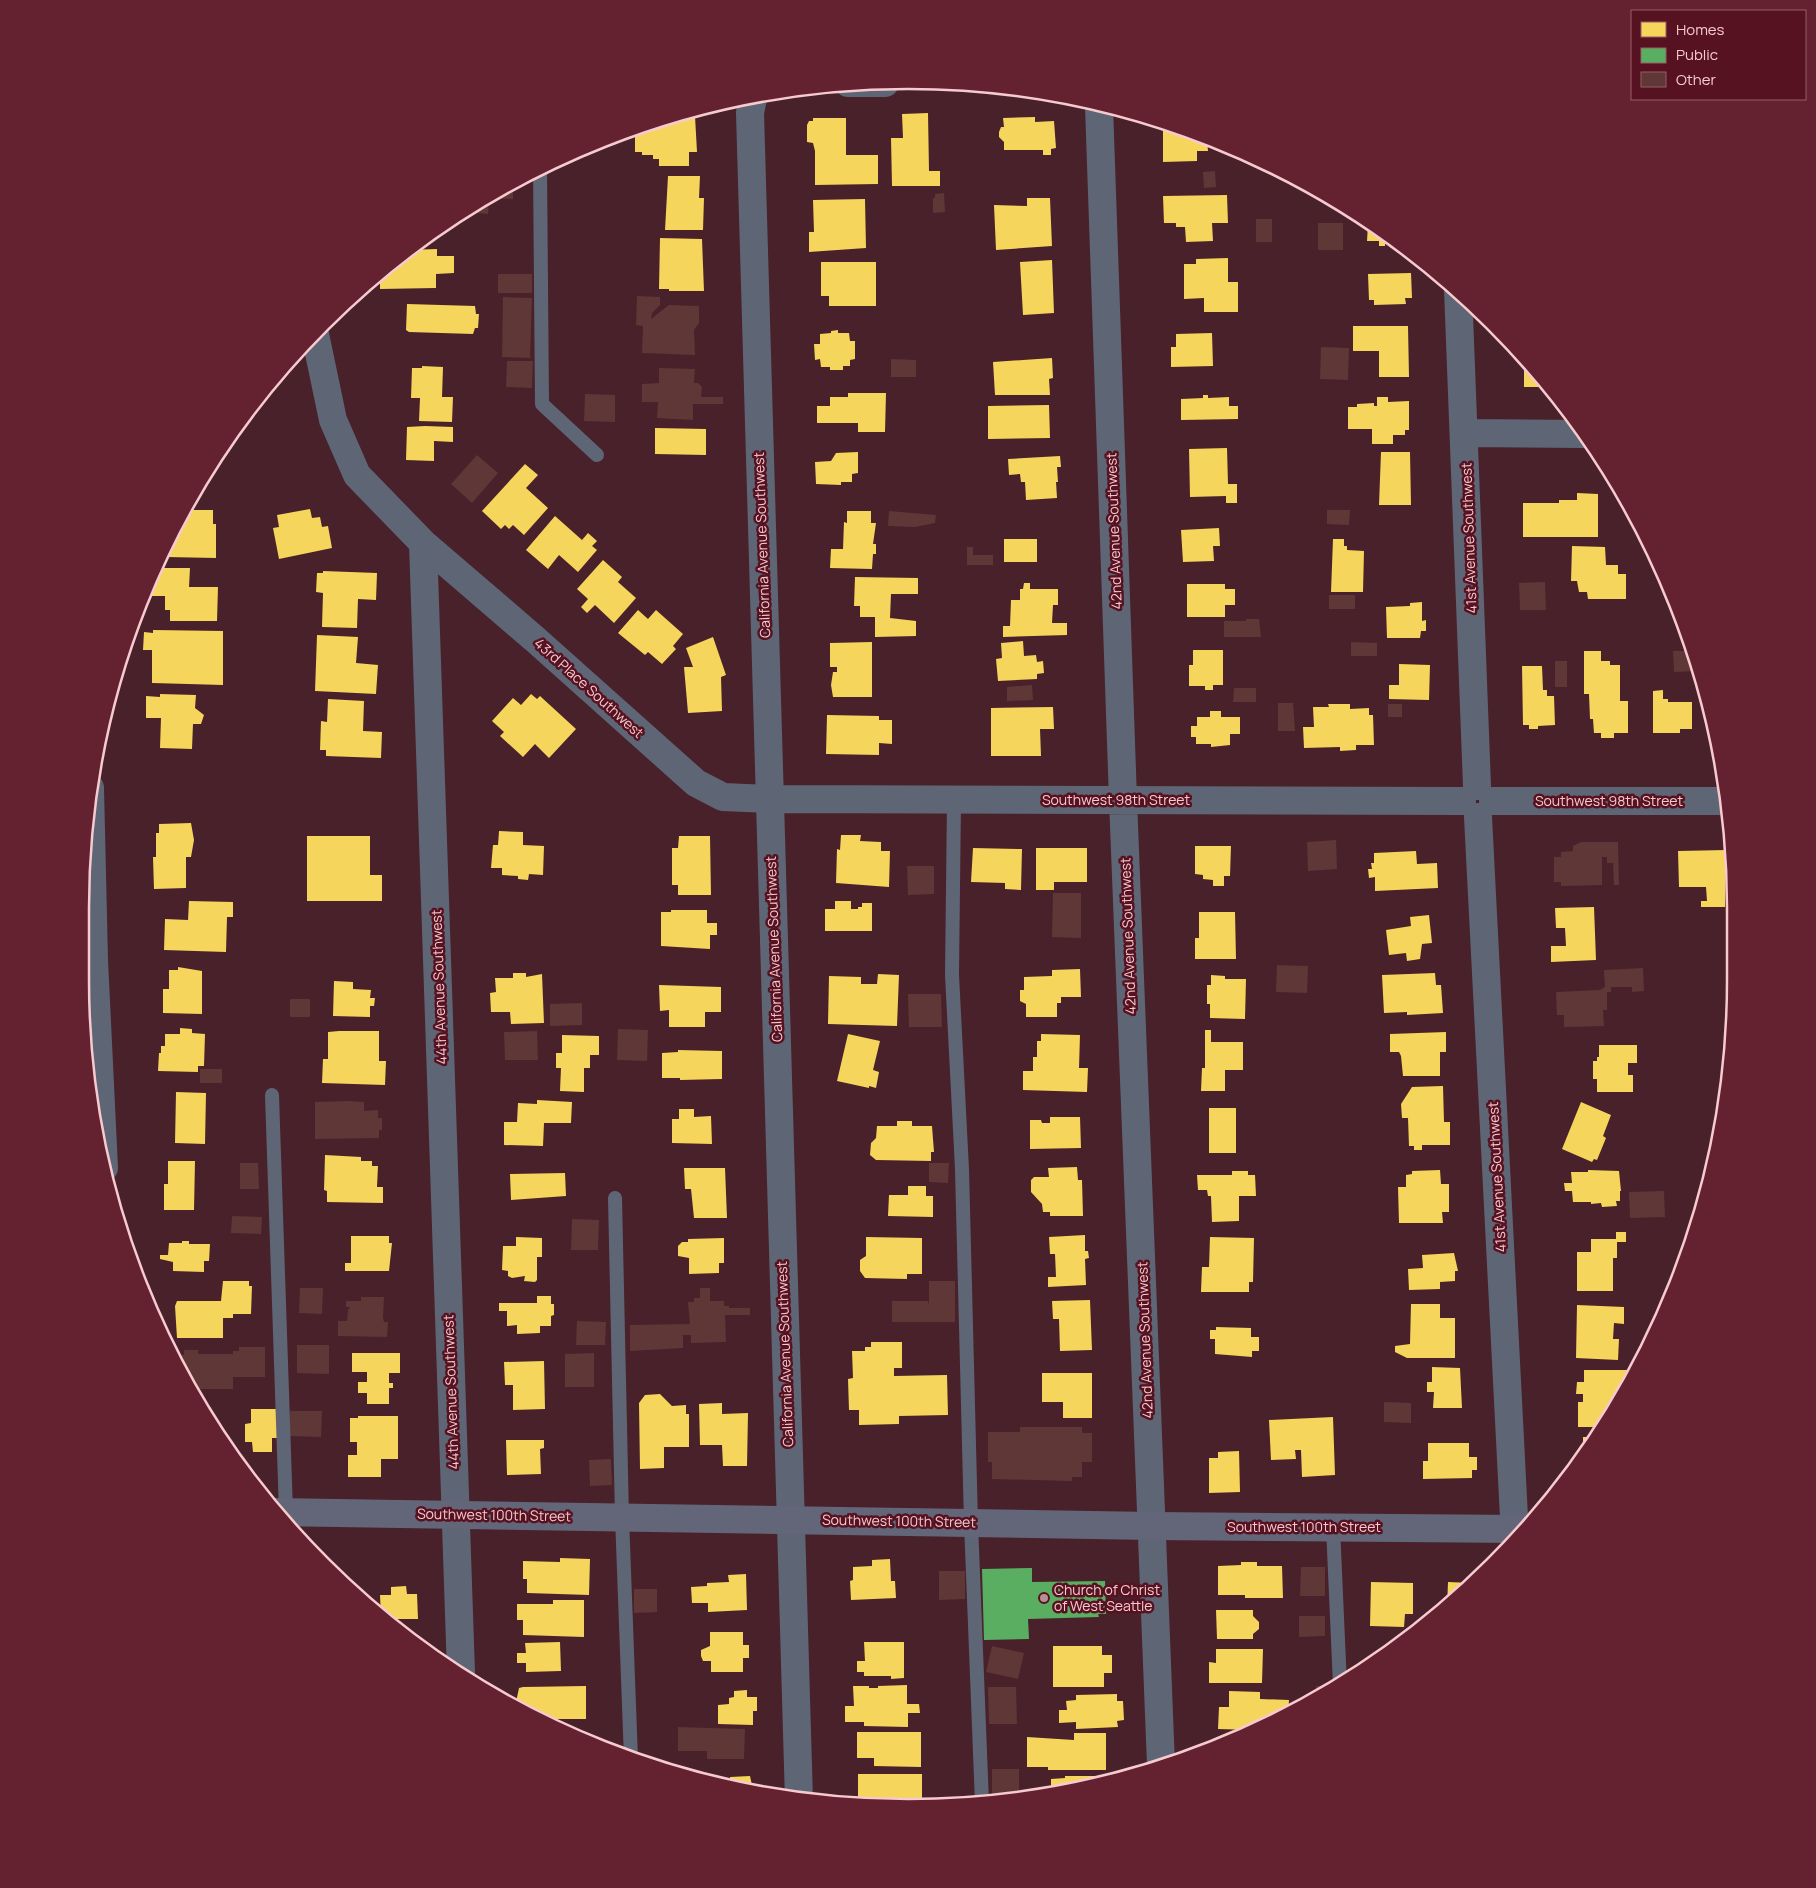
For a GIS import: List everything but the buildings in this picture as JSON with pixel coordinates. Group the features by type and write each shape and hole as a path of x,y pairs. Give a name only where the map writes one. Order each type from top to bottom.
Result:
{"street":[{"name":"California Avenue Southwest","path":"752,103 750,113 769,799 799,1792"},
{"name":"42nd Avenue Southwest","path":"1099,112 1123,800 1161,1759"},
{"name":"41st Avenue Southwest","path":"1459,302 1478,801 1518,1527"},
{"path":"317,342 333,420 358,475 423,543"},
{"path":"1465,432 1576,434"},
{"name":"43rd Place Southwest","path":"423,543 696,783 723,796 769,799"},
{"name":"44th Avenue Southwest","path":"423,543 460,1665"},
{"name":"Southwest 98th Street","path":"769,799 1720,801"},
{"path":"91,849 98,1099"},
{"name":"Southwest 100th Street","path":"285,1512 1514,1531"}],"lane":[{"path":"540,176 542,404 597,455"},
{"path":"954,800 952,975 962,1169 971,1523 982,1795"},
{"path":"272,1095 280,1505"},
{"path":"615,1198 622,1517 631,1751"},
{"path":"1333,1527 1340,1676"}],"place":[{"name":"Church of Christ of West Seattle","path":"1044,1598"}]}
